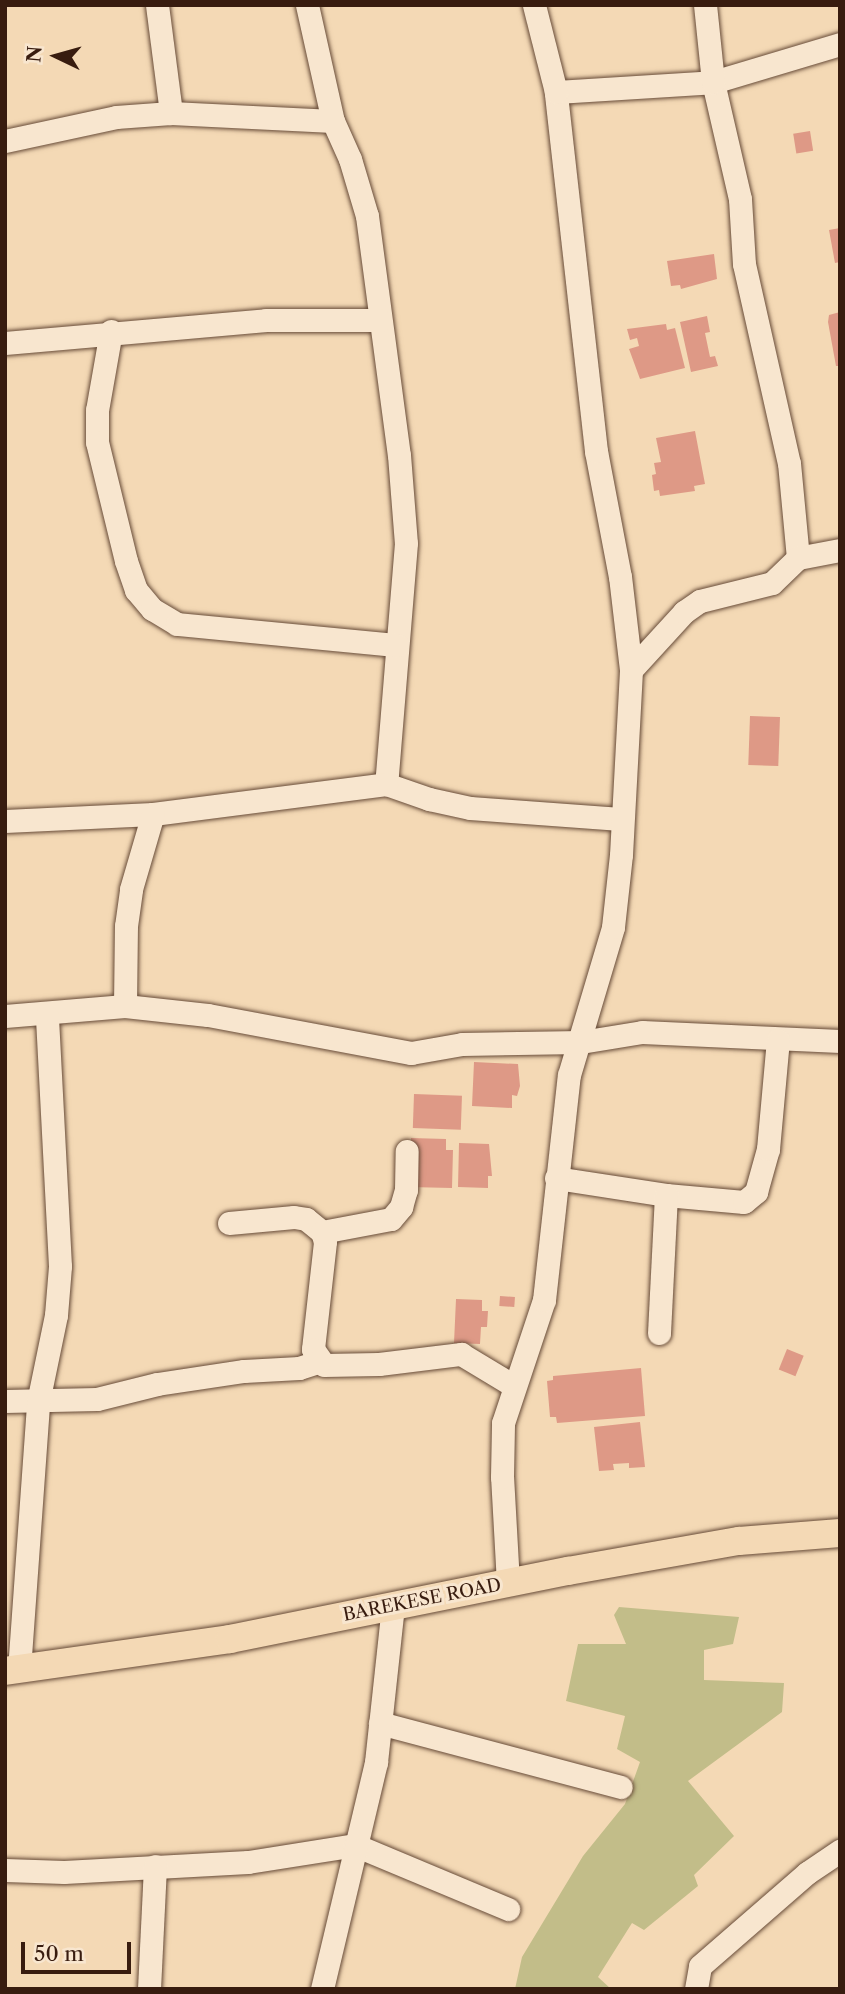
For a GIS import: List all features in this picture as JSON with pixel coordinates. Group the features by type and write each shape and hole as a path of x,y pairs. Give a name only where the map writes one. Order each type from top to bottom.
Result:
{"main road":[{"name":"BAREKESE ROAD","path":"12,1670 230,1640 393,1605 739,1541 840,1533"}],"street":[{"path":"157,5 171,113"},
{"path":"307,5 333,121 349,159 367,215 399,455 406,543 386,784"},
{"path":"508,1583 503,1423 544,1300 569,1075 613,927 619,885 631,670 620,577 596,451 556,92 534,5"},
{"path":"705,5 713,82 740,199 744,264 789,463 798,558"},
{"path":"556,92 713,82 840,44"},
{"path":"5,141 116,117 171,113 333,121"},
{"path":"5,343 111,331 266,320 379,320"},
{"path":"111,331 97,411 97,442 126,561 136,590 152,609 177,624 397,645"},
{"path":"631,670 684,612 700,601 772,583 798,558 840,550"},
{"path":"5,821 153,814 386,784 429,799 470,808 621,819"},
{"path":"125,1006 126,926 131,889 153,814"},
{"path":"5,1016 47,1015 125,1006 208,1015 411,1053 462,1044 581,1041 642,1032 840,1041"},
{"path":"12,1670 38,1402 56,1315 60,1266 47,1015"},
{"path":"556,1178 666,1195 744,1202 756,1192 768,1149 778,1040"},
{"path":"322,1232 391,1219 401,1207 406,1190 407,1151"},
{"path":"659,1333 666,1195"},
{"path":"229,1223 294,1217 306,1219 322,1232 325,1242 313,1349 320,1361 332,1367 461,1353 514,1386"},
{"path":"5,1401 97,1399 157,1384 244,1371 299,1368 320,1361"},
{"path":"322,1989 376,1762 393,1605"},
{"path":"380,1723 621,1787"},
{"path":"5,1870 64,1872 248,1862 355,1845 508,1909"},
{"path":"696,1989 700,1966 807,1873 840,1851"},
{"path":"149,1989 155,1866"}],"shaded area":[{"path":"619,1607 739,1617 733,1644 704,1650 704,1680 784,1683 782,1712 688,1781 734,1836 694,1875 698,1886 644,1930 632,1923 598,1977 611,1989 515,1989 522,1957 583,1856 625,1804 640,1762 617,1749 625,1716 566,1701 578,1644 626,1644 614,1615"}],"building":[{"path":"810,131 813,151 796,153 793,134"},
{"path":"840,228 840,262 835,263 829,230"},
{"path":"714,254 717,279 681,289 680,285 671,286 667,261"},
{"path":"840,312 840,366 836,366 828,322 829,315"},
{"path":"707,316 710,332 705,333 710,357 715,356 718,366 691,372 680,322"},
{"path":"666,324 667,330 675,328 685,368 640,379 629,349 639,346 637,338 630,340 627,329"},
{"path":"695,431 705,484 694,486 695,491 660,496 659,490 654,491 652,475 656,474 654,463 661,462 656,438"},
{"path":"750,716 780,717 778,766 748,765"},
{"path":"474,1062 518,1064 520,1086 517,1096 512,1095 512,1108 472,1106"},
{"path":"414,1094 462,1096 461,1130 413,1128"},
{"path":"411,1138 446,1139 446,1150 453,1150 452,1188 409,1187"},
{"path":"459,1143 489,1144 492,1176 488,1176 488,1188 458,1187"},
{"path":"500,1296 515,1297 514,1307 499,1306"},
{"path":"456,1299 482,1300 482,1311 488,1311 487,1327 481,1327 480,1344 454,1343"},
{"path":"787,1349 804,1356 795,1376 779,1369"},
{"path":"641,1368 645,1416 557,1423 556,1417 550,1417 547,1381 553,1380 553,1376"},
{"path":"640,1422 645,1467 629,1468 629,1463 613,1464 614,1470 599,1471 594,1427"}]}
